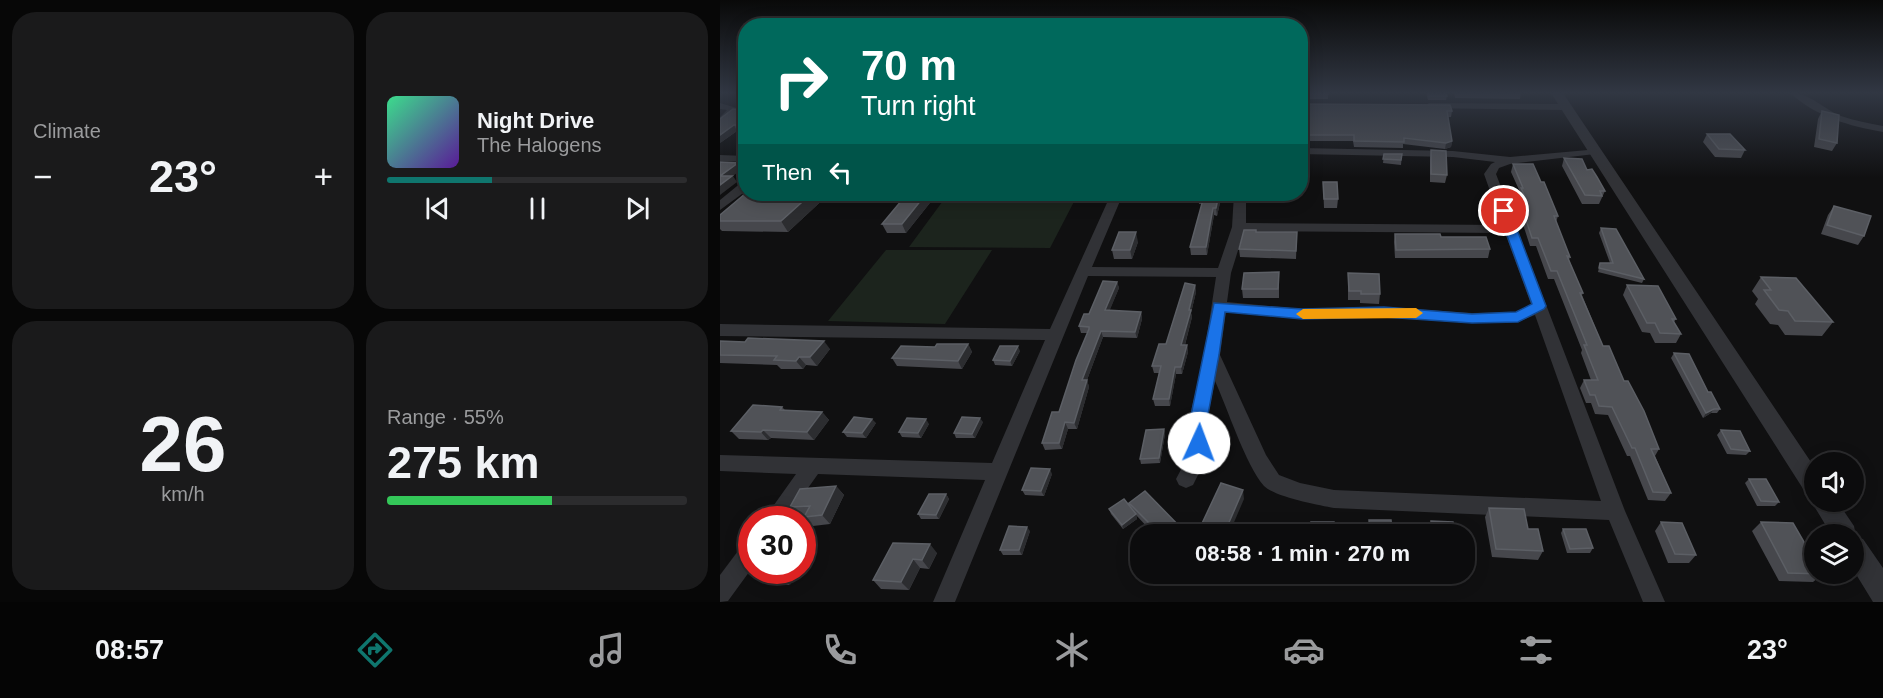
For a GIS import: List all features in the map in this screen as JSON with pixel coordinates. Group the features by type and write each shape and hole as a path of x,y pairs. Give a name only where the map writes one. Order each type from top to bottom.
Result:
{"street":[{"path":"1575,121 1804,471"},
{"path":"1846,121 1883,129"},
{"path":"1308,151 1453,154 1508,161 1595,151"},
{"path":"720,158 738,159"},
{"path":"1508,161 1495,166 1490,174 1615,510 1654,602"},
{"path":"720,206 738,191"},
{"path":"944,602 1000,472 1055,334 1114,201"},
{"path":"1185,479 1195,461 1199,443 1198,420 1212,355 1224,273 1239,227 1240,201"},
{"path":"1239,227 1511,230"},
{"path":"1083,271 1224,273"},
{"path":"1218,306 1302,314 1384,312 1472,318 1518,317 1540,306"},
{"path":"720,330 1055,334"},
{"path":"1212,355 1259,460 1272,481 1299,492 1334,499 1615,510"},
{"path":"720,463 1000,472"},
{"path":"784,506 813,466"},
{"path":"1864,563 1883,592"},
{"path":"720,593 738,569"}],"shaded area":[{"path":"943,201 1074,201 1050,248 909,247"},
{"path":"886,250 992,250 945,324 828,321"}],"building":[{"path":"720,121 738,121 738,125 734,125 720,135"},
{"path":"1308,121 1449,121 1452,141 1446,143 1404,138 1404,142 1354,141 1354,135 1308,135"},
{"path":"1821,121 1839,121 1837,143 1819,139"},
{"path":"1707,134 1730,134 1745,150 1719,149"},
{"path":"1431,150 1446,151 1447,175 1431,174"},
{"path":"1384,154 1402,154 1401,160 1383,159"},
{"path":"1564,158 1582,159 1587,170 1592,169 1605,191 1600,191 1602,196 1585,195"},
{"path":"720,162 738,163 720,176"},
{"path":"1513,164 1533,164 1541,182 1544,182 1558,216 1554,216 1570,257 1567,256 1583,293 1580,293 1603,346 1609,346 1624,381 1628,381 1644,411 1659,449 1651,449 1671,493 1653,492 1635,448 1632,448 1612,407 1599,406 1595,395 1590,395 1584,380 1598,380 1584,345 1587,345 1557,271 1551,271 1538,238 1532,238 1519,199 1526,199"},
{"path":"720,176 732,176 720,185"},
{"path":"1323,182 1337,182 1338,199 1324,199"},
{"path":"738,200 803,201 781,221 720,221 720,215"},
{"path":"901,201 920,201 902,224 882,224"},
{"path":"1203,201 1218,201 1216,208 1213,208 1206,247 1190,247"},
{"path":"1834,206 1871,216 1864,236 1827,225"},
{"path":"1601,228 1616,229 1644,279 1599,268 1600,263 1613,263"},
{"path":"1244,230 1297,232 1296,251 1239,249"},
{"path":"1119,232 1136,232 1130,250 1112,250"},
{"path":"1395,234 1486,237 1490,249 1396,250"},
{"path":"1279,272 1278,289 1242,289 1244,273"},
{"path":"1348,273 1379,274 1380,294 1361,294 1361,291 1349,291"},
{"path":"1761,277 1796,278 1833,322 1795,321 1788,311 1779,310 1764,290 1771,290"},
{"path":"1103,281 1117,282 1105,310 1141,312 1135,332 1101,331 1082,380 1087,380 1074,423 1065,422 1059,443 1042,443 1052,412 1059,412 1089,329 1089,327 1079,326 1084,314 1089,314"},
{"path":"1185,283 1195,285 1181,345 1187,345 1181,367 1175,367 1169,399 1153,399 1161,366 1152,366 1159,344 1166,344"},
{"path":"1627,285 1658,286 1676,319 1672,319 1681,334 1660,333 1655,323 1647,323"},
{"path":"748,338 824,341 810,357 799,357 796,361 774,360 777,356 720,355 720,341 745,342"},
{"path":"937,344 968,344 958,361 892,358 901,346 935,347"},
{"path":"1000,346 1018,346 1010,361 993,360"},
{"path":"1674,353 1689,354 1708,392 1711,392 1720,409 1706,413"},
{"path":"753,405 782,407 780,410 822,412 807,432 731,431"},
{"path":"854,417 872,419 862,433 843,432"},
{"path":"962,417 980,418 972,434 954,433"},
{"path":"907,418 926,419 918,433 899,432"},
{"path":"1164,429 1159,458 1140,459 1146,430"},
{"path":"1721,430 1740,431 1750,451 1731,449"},
{"path":"1031,468 1050,469 1041,491 1022,490"},
{"path":"1749,479 1766,479 1779,502 1761,501"},
{"path":"1221,483 1243,490 1228,524 1202,524"},
{"path":"836,486 822,515 816,516 816,506 791,506 800,489"},
{"path":"1145,491 1177,524 1150,524 1129,503"},
{"path":"929,494 946,494 936,515 918,514"},
{"path":"1124,499 1136,514 1122,525 1109,509"},
{"path":"1489,508 1524,509 1528,529 1538,529 1543,551 1496,549"},
{"path":"1369,520 1391,520 1391,524 1369,524"},
{"path":"1431,521 1453,522 1453,524 1431,524"},
{"path":"1311,522 1334,522 1334,524 1311,524"},
{"path":"1661,522 1682,523 1696,555 1675,554"},
{"path":"1761,522 1793,523 1804,542 1804,573 1788,573"},
{"path":"1009,526 1027,527 1019,550 1000,550"},
{"path":"1563,529 1586,529 1593,548 1570,549"},
{"path":"893,543 930,544 922,560 913,559 901,582 873,580"}],"slow traffic":[{"path":"1303,314 1416,313"}],"route":[{"path":"1199,443 1198,420 1212,355 1218,306 1302,314 1384,312 1424,313 1449,318 1518,317 1540,306 1504,211"}]}
